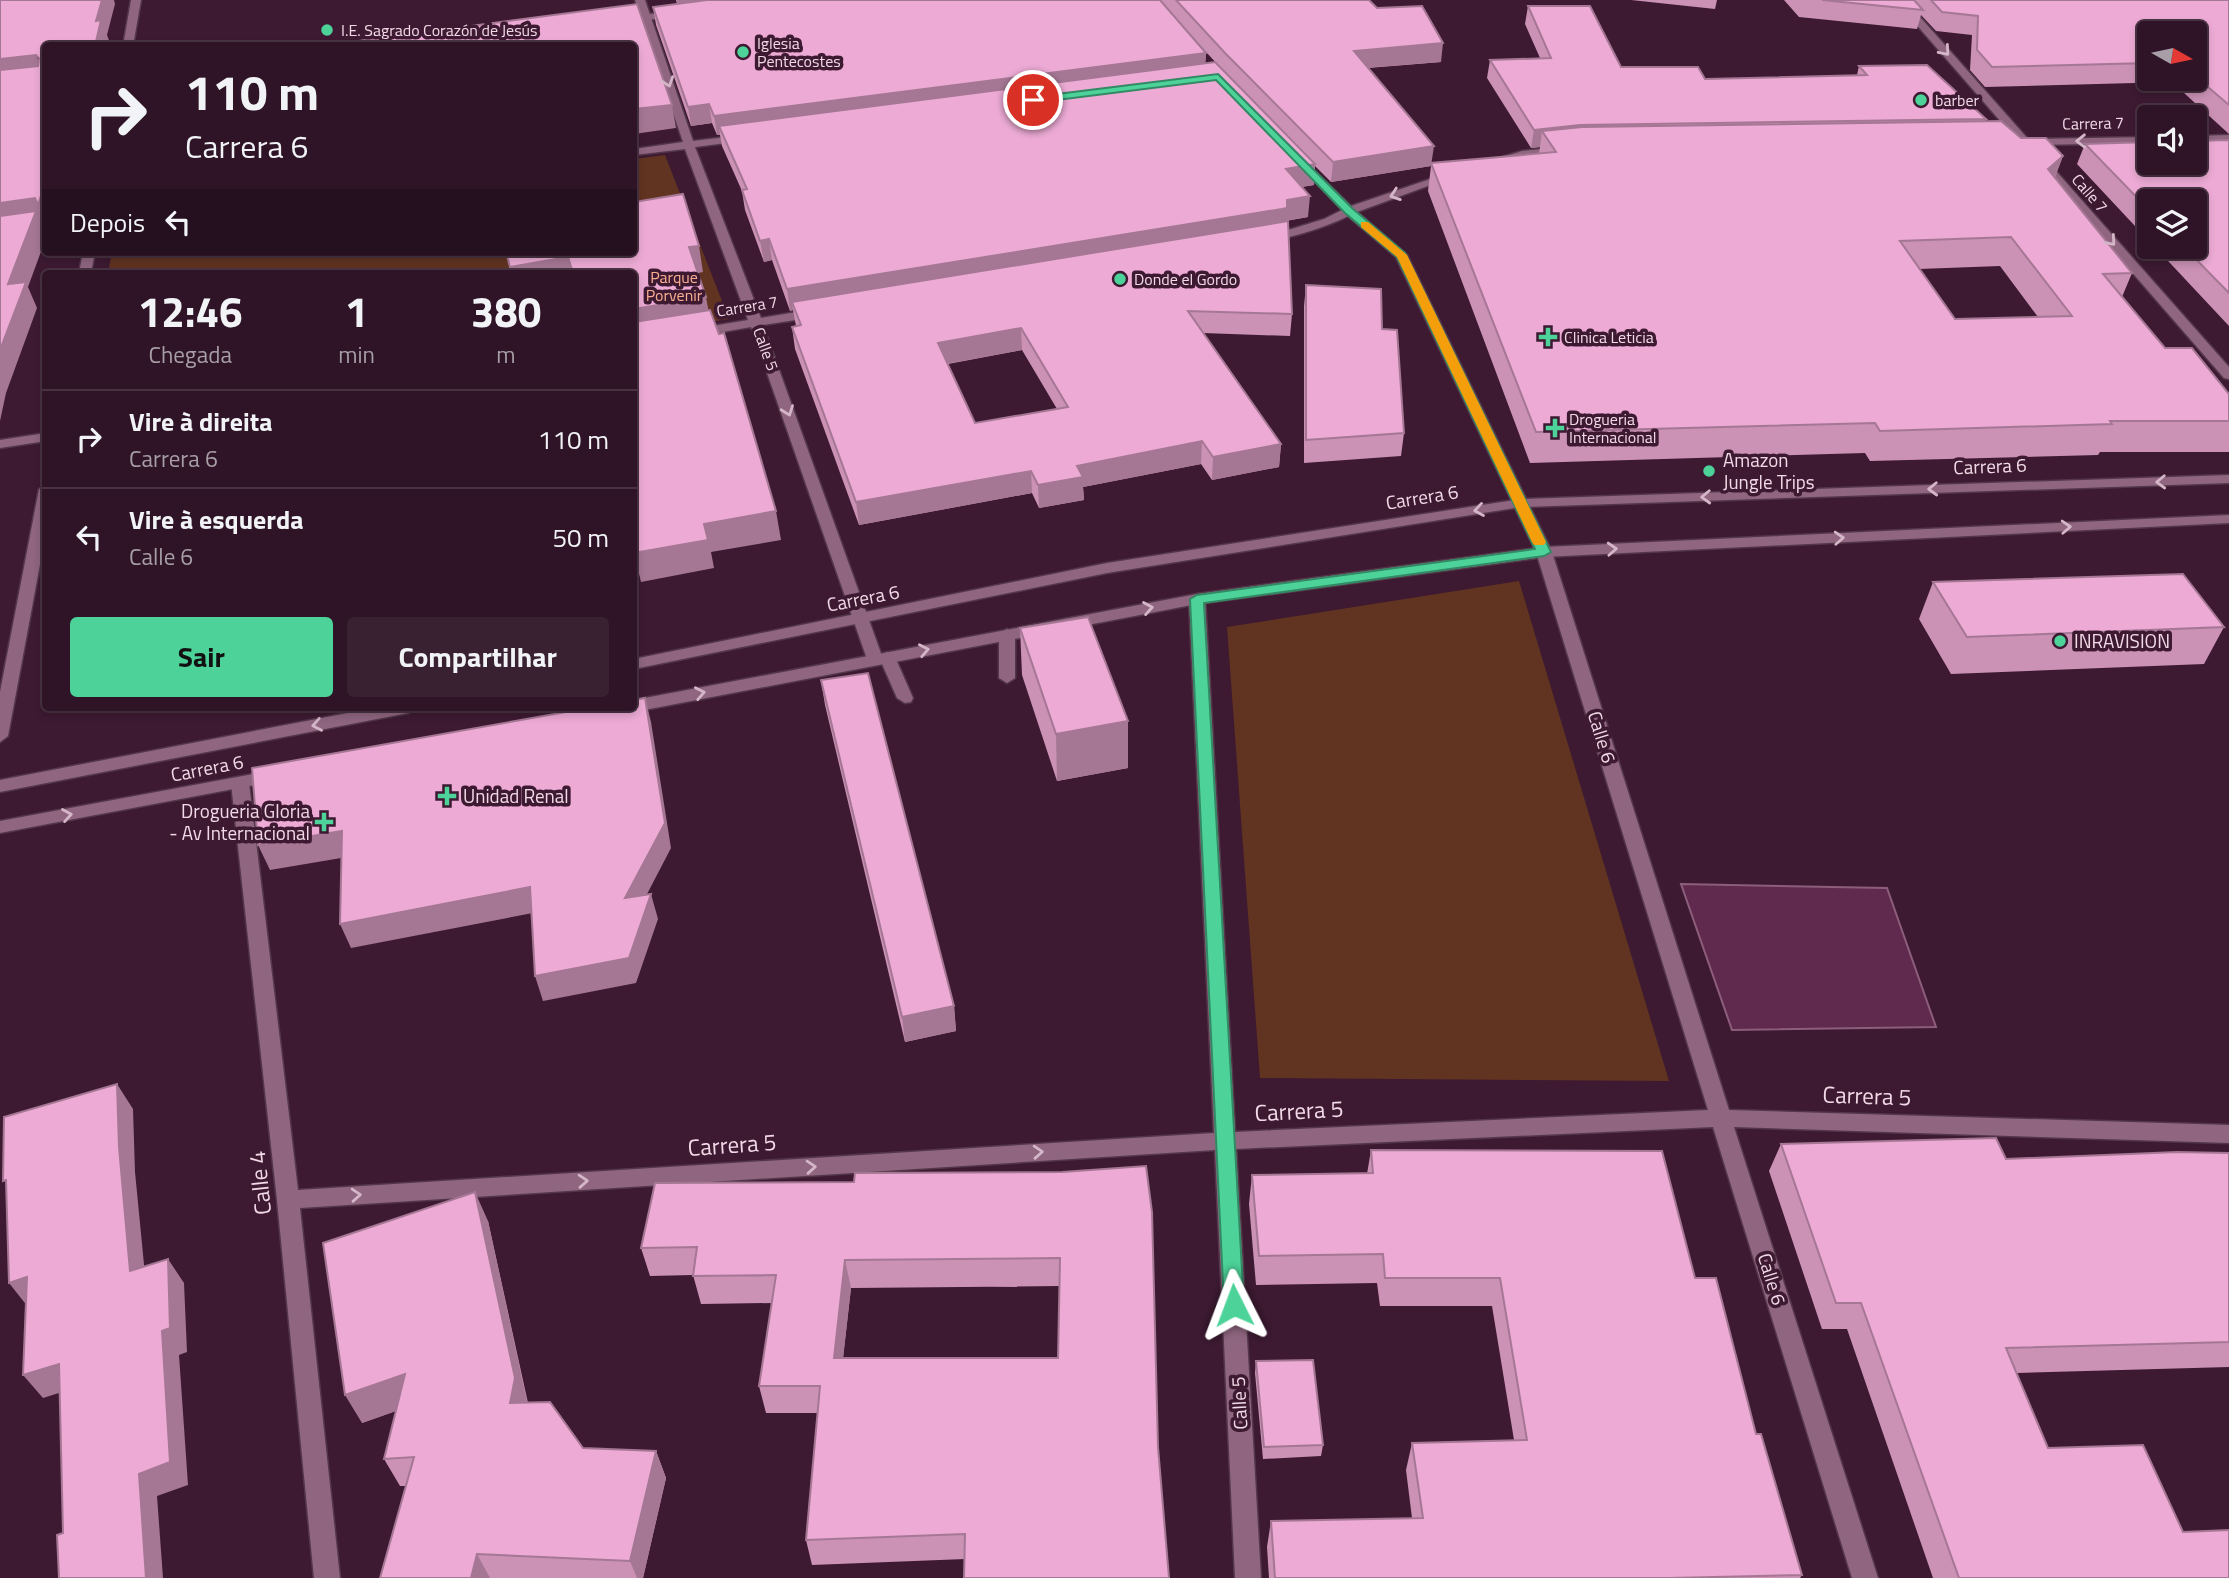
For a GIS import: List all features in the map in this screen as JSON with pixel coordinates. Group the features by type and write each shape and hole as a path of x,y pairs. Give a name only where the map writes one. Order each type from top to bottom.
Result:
{"street":[{"path":"129,42 136,0"},
{"name":"Calle 5","path":"640,0 862,620 905,698"},
{"name":"Calle 7","path":"1900,0 2229,375"},
{"path":"604,22 687,13"},
{"path":"637,152 757,136"},
{"path":"2207,139 2229,138"},
{"name":"Carrera 7","path":"2010,142 2137,140"},
{"path":"1482,165 1521,154 1577,149"},
{"name":"Calle 6","path":"1293,153 1349,211 1401,255 1544,552 1865,1578"},
{"path":"1256,240 1283,236 1328,222 1349,211 1458,173"},
{"name":"Carrera 7","path":"674,336 824,312"},
{"path":"0,444 42,438"},
{"name":"Carrera 6","path":"637,663 862,620 1107,568 1521,503 2229,479"},
{"path":"0,736 42,510"},
{"path":"637,705 1197,599 1544,552 2229,519"},
{"name":"Calle 5","path":"1197,599 1248,1578"},
{"path":"1007,634 1007,678"},
{"name":"Carrera 6","path":"0,786 387,711"},
{"name":"Carrera 6","path":"0,827 294,772"},
{"name":"Calle 4","path":"240,783 288,1200 327,1578"},
{"name":"Carrera 5","path":"288,1200 1225,1141 1721,1118 2229,1133"}],"green space":[{"name":"Parque Porvenir","path":"665,155 729,319 637,334 637,270 109,270 111,256 637,256 637,159"},
{"path":"1519,581 1669,1081 1260,1078 1227,627"}],"shaded area":[{"path":"1681,884 1887,888 1936,1027 1732,1030"}],"building":[{"path":"0,0 102,0 96,21 101,20 96,42 42,42 42,192 38,205 35,198 0,203 0,70 38,66 39,58 36,55 0,59"},
{"path":"707,0 1160,0 1206,53 714,116 709,104 688,107 653,7"},
{"path":"1176,0 1369,0 1377,8 1422,6 1443,43 1354,51 1434,146 1333,162"},
{"path":"1822,0 1914,0 1923,10"},
{"path":"1931,0 2229,0 2229,105 2207,86 2207,21 2137,21 2137,63 1992,67 1977,50 1978,16 1942,12"},
{"path":"637,4 672,105 637,109 637,42 350,42"},
{"path":"1528,6 1590,6 1621,67 1698,67 1705,79 1867,75 1859,66 1927,65 1986,119 1580,125 1534,130 1490,60 1551,58"},
{"path":"1215,62 1315,164 1286,169 1310,196 1287,200 1287,208 1282,209 787,289 769,239 760,241 742,190 747,189 719,126"},
{"path":"2001,121 2021,138 2046,138 2063,156 2048,169 2132,273 2103,274 2165,348 2192,348 2229,394 2229,421 2110,421 2112,424 1880,431 1875,423 1536,432 1431,163 1556,152 1542,131 1582,127","holes":["2011,237 2072,316 1955,319 1900,241"]},
{"path":"2229,140 2229,293 2196,259 2207,259 2207,189 2137,189 2137,198 2085,144 2137,142 2137,175 2207,175 2207,141"},
{"path":"683,194 699,246 689,247 706,297 637,308 637,270 572,270 568,257 510,267 507,256 637,256 637,202"},
{"path":"36,211 8,284 26,282 0,350 0,216"},
{"path":"1288,221 1292,314 1188,311 1281,444 1213,457 1202,441 1077,466 1083,477 1038,485 1031,471 856,502 792,327 801,325 792,302","holes":["1021,328 1068,407 975,423 938,343"]},
{"path":"1306,285 1381,289 1382,329 1397,330 1404,433 1306,440"},
{"path":"710,310 719,334 724,333 776,511 704,524 708,540 637,552 637,322"},
{"path":"2183,574 2224,627 1967,637 1933,582"},
{"path":"1088,617 1128,721 1056,734 1020,628"},
{"path":"868,673 954,1006 902,1017 821,680"},
{"path":"645,698 665,823 625,898 651,894 629,958 535,976 530,887 340,924 342,831 258,845 252,768 572,711 637,711 637,699"},
{"path":"117,1084 119,1147 130,1271 168,1259 170,1328 162,1331 170,1462 139,1474 146,1578 59,1578 57,1535 63,1533 59,1364 23,1375 27,1277 9,1283 6,1180 3,1181 4,1117"},
{"path":"1996,1138 2006,1159 2177,1152 2229,1153 2229,1342 2006,1348 2048,1448 2143,1445 2183,1532 2229,1530 2229,1578 1959,1578 1861,1303 1836,1303 1781,1144"},
{"path":"1371,1150 1662,1151 1695,1278 1716,1278 1756,1434 1761,1434 1802,1575 1670,1578 1275,1578 1271,1521 1423,1518 1412,1443 1527,1440 1500,1278 1385,1278 1383,1254 1259,1256 1252,1175 1373,1173"},
{"path":"1146,1166 1152,1212 1158,1447 1169,1578 964,1578 965,1534 806,1540 820,1386 759,1386 776,1275 693,1276 697,1247 641,1248 655,1183 854,1182 855,1173 1062,1172","holes":["1060,1258 1058,1358 834,1358 845,1260"]},
{"path":"475,1192 515,1378 510,1403 550,1402 583,1448 656,1451 630,1561 477,1554 471,1578 380,1578 414,1457 384,1459 405,1374 345,1395 323,1243"},
{"path":"1313,1360 1323,1445 1264,1447 1256,1361"}],"slow traffic":[{"path":"1365,224 1401,255 1539,542"}],"place":[{"name":"I.E. Sagrado Corazón de Jesús","path":"327,30"},
{"name":"Iglesia Pentecostes","path":"743,52"},
{"name":"barber","path":"1921,100"},
{"name":"Donde el Gordo","path":"1120,279"},
{"name":"Clinica Leticia","path":"1548,337"},
{"name":"Drogueria Internacional","path":"1555,428"},
{"name":"Amazon Jungle Trips","path":"1709,471"},
{"name":"INRAVISION","path":"2060,641"},
{"name":"Unidad Renal","path":"447,796"},
{"name":"Drogueria Gloria - Av Internacional","path":"324,822"}],"route":[{"path":"1033,100 1218,76 1349,211 1401,255 1544,552 1197,599 1234,1305"}]}
